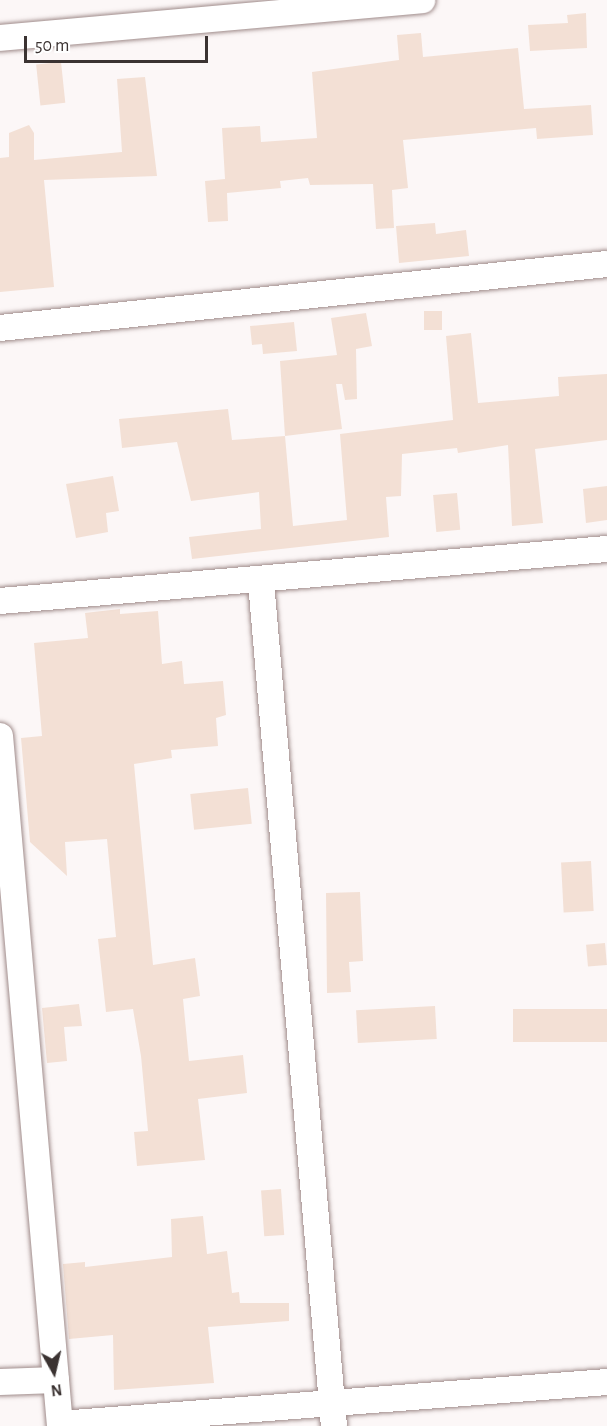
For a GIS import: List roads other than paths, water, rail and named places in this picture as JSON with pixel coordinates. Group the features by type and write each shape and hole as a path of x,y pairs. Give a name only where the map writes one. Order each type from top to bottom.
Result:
{"street":[{"path":"0,38 422,0"},
{"path":"0,328 607,264"},
{"path":"0,601 261,582 607,549"},
{"path":"261,582 306,1137 334,1415"},
{"path":"0,736 60,1425 334,1415 607,1383"},
{"path":"0,1382 56,1380"}]}
